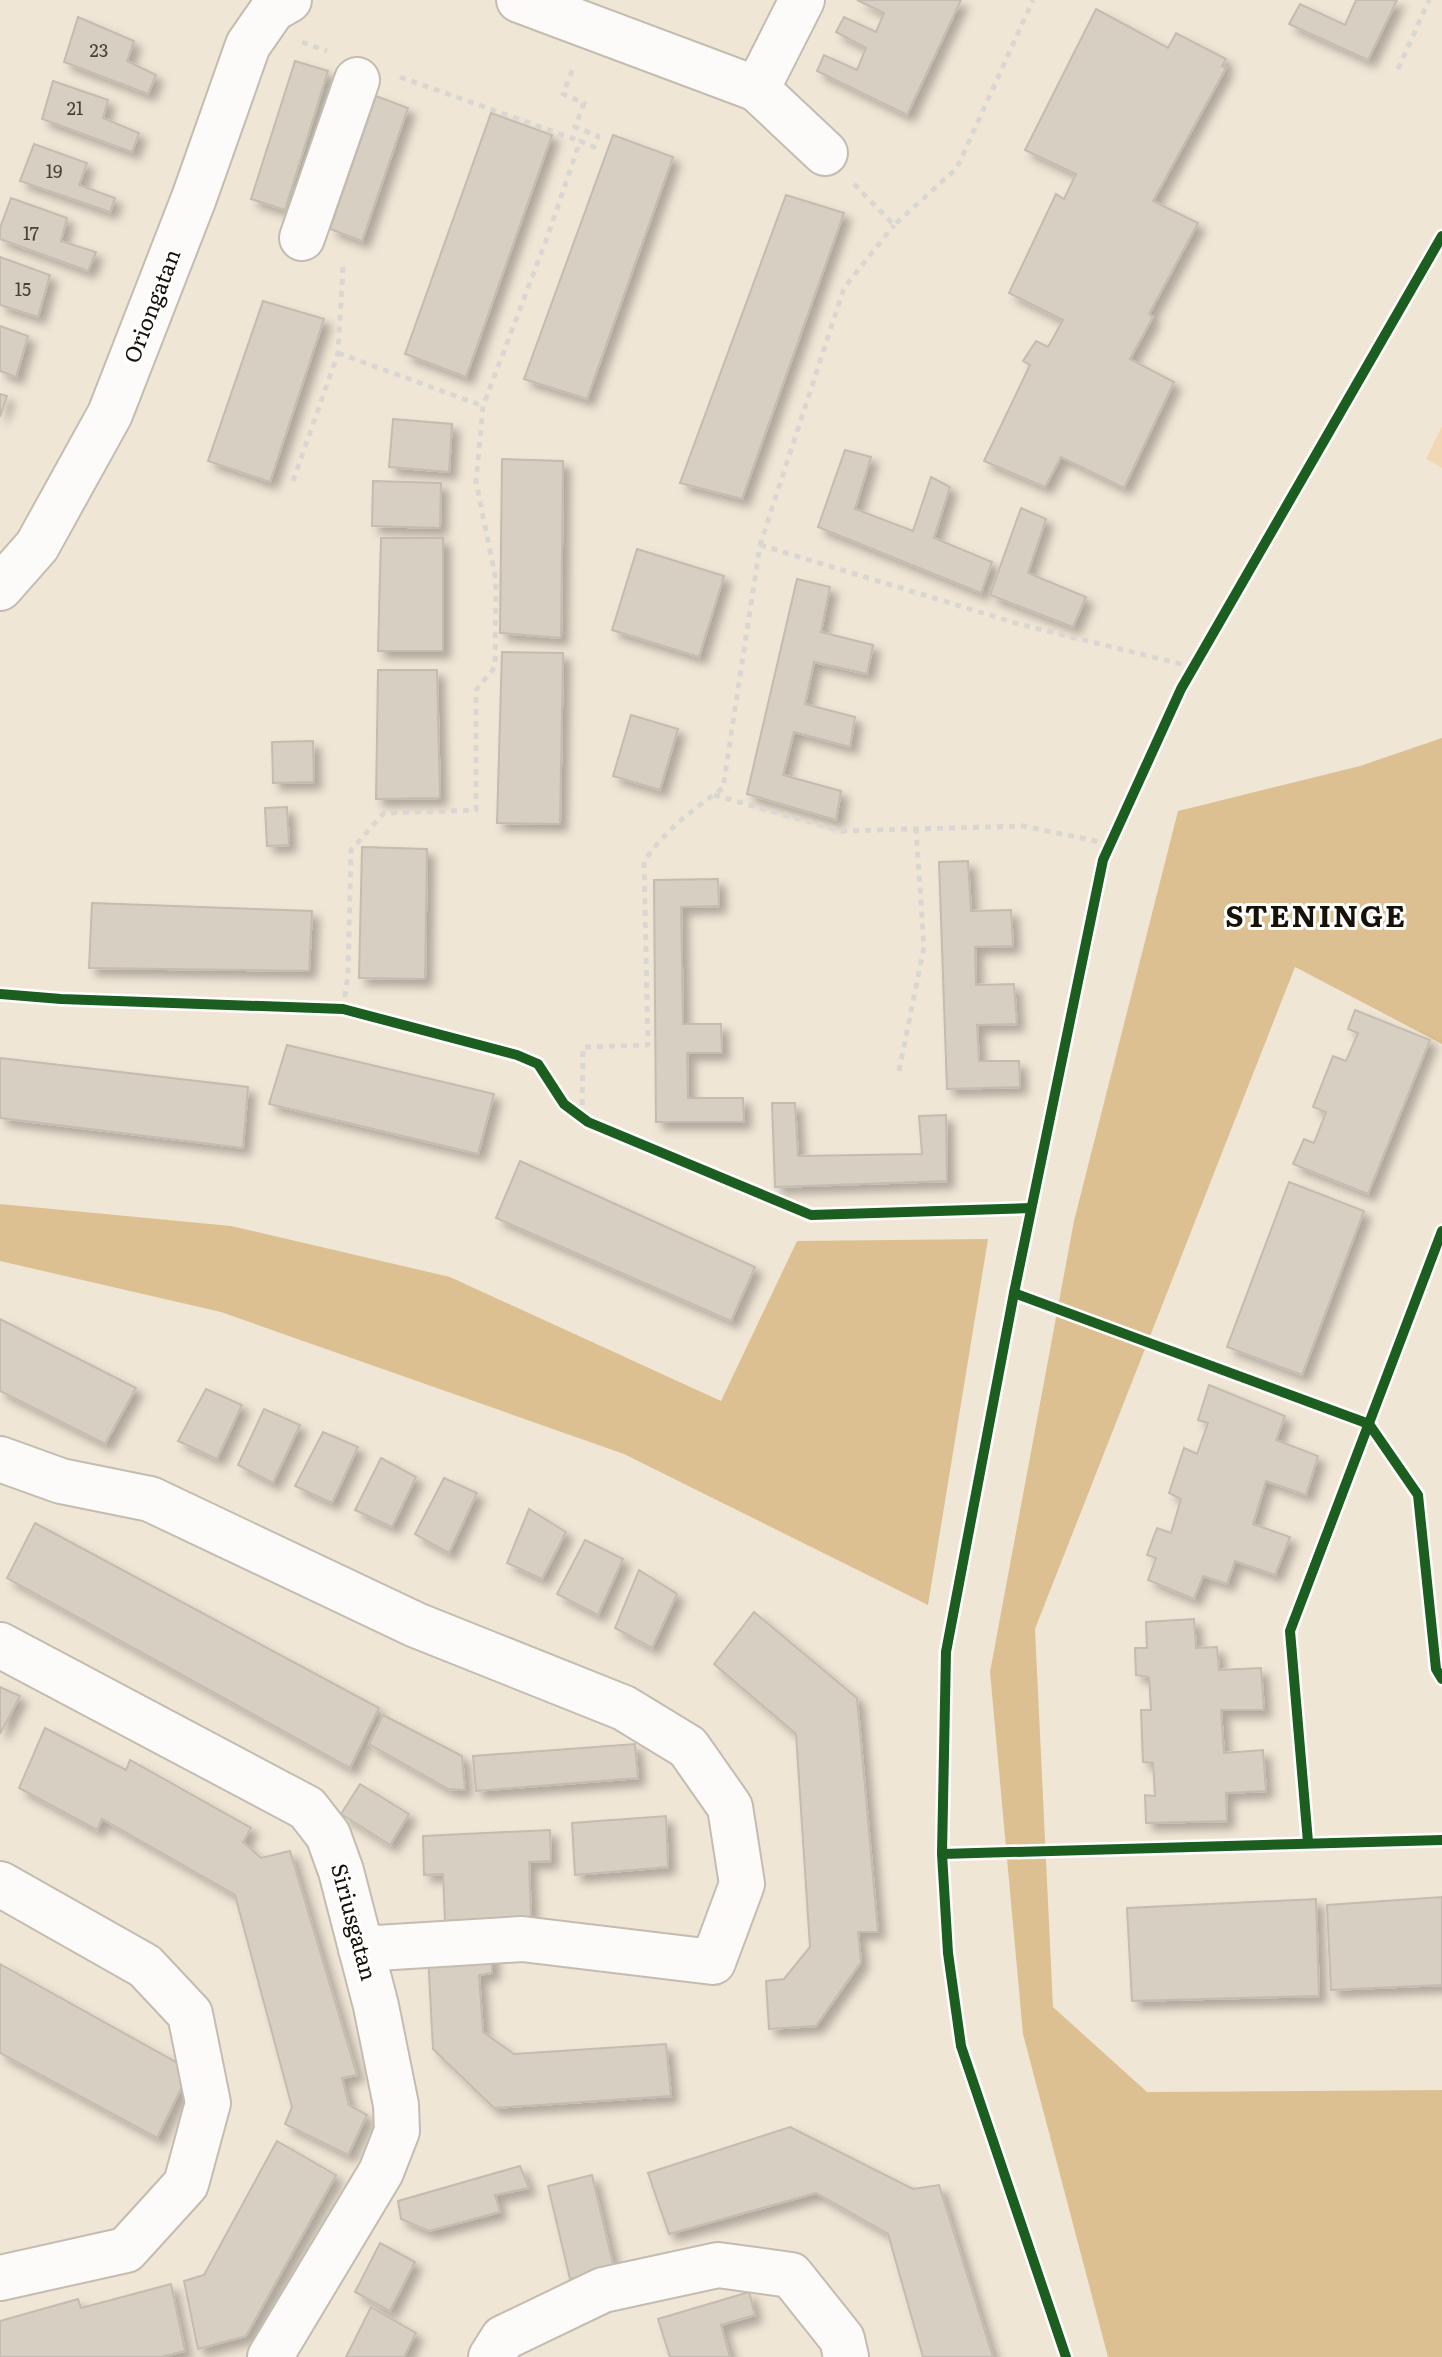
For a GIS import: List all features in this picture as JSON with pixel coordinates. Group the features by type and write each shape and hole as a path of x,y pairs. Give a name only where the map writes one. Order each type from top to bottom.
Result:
{"street":[{"path":"519,0 757,89 825,153"},
{"path":"757,89 802,0"},
{"name":"Oriongatan","path":"0,588 37,546 110,414 194,198 248,45 278,3"},
{"path":"302,238 362,69"},
{"path":"0,1459 61,1481 150,1499 416,1625 624,1708 688,1747 730,1807 742,1884 713,1962 522,1939 361,1949"},
{"name":"Siriusgatan","path":"0,1645 307,1808 328,1835 341,1871 361,1949 396,2105 397,2131 381,2172 270,2357"},
{"path":"0,1884 145,1966 190,2014 208,2103 186,2184 126,2250 0,2278"},
{"path":"491,2357 503,2338 603,2290 718,2265 791,2275 842,2339 846,2357"}],"path":[{"path":"581,1116 583,1047 648,1045 644,862 657,841 693,809 723,788 760,545 844,288 894,225 957,168 1033,0"},
{"path":"1398,69 1429,0"},
{"path":"278,3 295,39 362,69 594,147 598,136 575,127 584,103"},
{"path":"358,1013 338,1009 348,975 351,850 384,813 476,810 476,690 495,667 496,580 476,482 483,406 580,141"},
{"path":"825,153 894,225"},
{"path":"293,481 338,353 343,267"},
{"path":"338,353 483,406"},
{"path":"760,545 1019,624 1193,667"},
{"path":"1187,678 1200,654"},
{"path":"713,795 842,831 1023,826 1108,848 1117,830"},
{"path":"899,1071 924,947 916,829"}],"shaded area":[{"path":"1442,426 1442,468 1426,459"},
{"path":"1442,738 1442,1044 1295,967 1035,1629 1053,2007 1147,2092 1442,2090 1442,2357 1108,2357 1023,2034 990,1672 1074,1221 1178,811 1360,766"},
{"path":"0,1204 231,1226 450,1277 721,1401 797,1241 988,1239 928,1605 624,1454 221,1312 0,1261"}],"building":[{"path":"857,0 961,0 907,115 817,71 824,55 857,70 866,48 836,32 844,17 876,32 884,13"},
{"path":"1356,0 1397,0 1368,60 1289,24 1300,4 1345,25"},
{"path":"1096,9 1168,48 1176,33 1226,59 1222,66 1226,68 1153,201 1198,223 1149,314 1153,317 1130,359 1174,382 1124,488 1061,457 1045,487 984,461 1030,365 1023,361 1036,341 1048,347 1063,320 1009,293 1056,194 1064,199 1076,174 1025,150"},
{"path":"78,17 134,41 127,61 156,75 148,94 64,62"},
{"path":"295,61 328,71 285,210 251,199"},
{"path":"53,81 108,100 103,118 139,133 132,152 42,119"},
{"path":"376,96 408,108 362,241 330,229"},
{"path":"491,113 552,135 466,377 405,354"},
{"path":"613,135 673,157 587,399 524,379"},
{"path":"34,144 87,163 79,185 115,198 110,212 20,181"},
{"path":"786,195 844,213 742,499 680,483"},
{"path":"11,198 67,218 61,241 96,252 88,271 0,239 0,228"},
{"path":"0,257 50,275 38,317 0,305"},
{"path":"263,301 324,319 270,482 208,461"},
{"path":"0,326 28,336 16,377 0,371"},
{"path":"0,394 7,396 0,417"},
{"path":"393,419 452,424 449,472 389,467"},
{"path":"845,450 871,457 855,509 913,531 931,477 950,487 934,538 992,562 981,593 818,527"},
{"path":"502,459 563,461 561,638 500,633"},
{"path":"373,481 441,483 440,528 372,526"},
{"path":"1021,508 1046,519 1028,573 1086,597 1073,627 990,595"},
{"path":"381,538 443,538 443,651 378,651"},
{"path":"637,549 724,576 699,657 612,630"},
{"path":"797,579 830,587 821,632 873,645 867,674 814,662 805,704 855,717 850,747 794,732 783,775 841,791 836,820 747,794"},
{"path":"502,652 563,653 560,824 497,823"},
{"path":"378,670 437,670 440,798 376,799"},
{"path":"631,715 678,729 660,790 613,776"},
{"path":"313,741 314,782 273,783 272,742"},
{"path":"287,807 289,845 267,846 265,808"},
{"path":"362,847 427,849 425,979 359,978"},
{"path":"968,861 971,911 1011,910 1013,946 975,947 976,985 1014,984 1017,1024 977,1025 979,1061 1019,1061 1020,1087 947,1089 939,862"},
{"path":"718,879 719,906 681,907 683,1024 721,1024 722,1053 687,1053 688,1098 743,1098 744,1122 656,1122 654,880"},
{"path":"92,903 312,911 309,971 89,968"},
{"path":"1355,1010 1430,1040 1368,1194 1293,1164 1304,1139 1314,1143 1326,1112 1313,1107 1333,1056 1346,1061 1358,1033 1348,1029"},
{"path":"287,1045 494,1094 478,1154 269,1104"},
{"path":"0,1058 248,1087 243,1148 0,1118"},
{"path":"772,1103 795,1103 798,1156 922,1154 919,1116 946,1115 947,1181 775,1187"},
{"path":"520,1161 755,1267 731,1321 496,1218"},
{"path":"1289,1182 1364,1211 1302,1375 1227,1347"},
{"path":"0,1319 136,1388 105,1444 0,1391"},
{"path":"1209,1385 1285,1416 1276,1440 1318,1456 1306,1495 1266,1481 1253,1524 1290,1537 1275,1575 1235,1561 1227,1584 1203,1576 1194,1599 1148,1580 1156,1558 1147,1555 1157,1528 1171,1533 1181,1499 1169,1493 1184,1448 1197,1454 1208,1423 1198,1420"},
{"path":"206,1389 242,1405 217,1459 178,1441"},
{"path":"264,1409 300,1425 273,1483 238,1465"},
{"path":"323,1432 358,1447 332,1503 295,1486"},
{"path":"381,1458 416,1477 392,1527 355,1510"},
{"path":"444,1478 477,1493 449,1553 415,1534"},
{"path":"529,1509 566,1532 542,1579 507,1563"},
{"path":"35,1523 379,1708 350,1768 7,1578"},
{"path":"585,1540 623,1559 598,1615 557,1594"},
{"path":"639,1570 677,1594 652,1648 615,1628"},
{"path":"754,1612 857,1698 878,1932 858,1932 861,1962 816,2026 769,2029 766,1981 784,1979 810,1947 796,1734 714,1664"},
{"path":"1194,1619 1196,1648 1217,1647 1219,1670 1261,1668 1264,1710 1221,1710 1224,1753 1263,1750 1266,1791 1226,1793 1227,1821 1146,1823 1145,1795 1155,1796 1153,1763 1143,1762 1141,1710 1151,1710 1149,1677 1136,1675 1135,1648 1147,1648 1146,1622"},
{"path":"0,1687 20,1696 0,1734"},
{"path":"383,1715 462,1756 465,1790 448,1789 369,1744"},
{"path":"45,1728 126,1770 130,1760 251,1828 243,1842 261,1858 290,1851 357,2075 342,2078 349,2105 367,2115 348,2155 285,2124 292,2107 235,1895 102,1819 97,1830 19,1788"},
{"path":"635,1744 638,1778 476,1791 473,1756"},
{"path":"360,1784 409,1814 390,1845 341,1814"},
{"path":"666,1816 668,1867 575,1875 572,1823"},
{"path":"550,1830 551,1861 529,1862 531,1917 445,1921 443,1874 424,1875 423,1836"},
{"path":"1442,1897 1442,1985 1331,1990 1327,1905"},
{"path":"1316,1899 1319,1996 1132,2001 1127,1908"},
{"path":"492,1951 492,1973 479,1975 483,2032 514,2054 666,2044 671,2096 494,2108 433,2049 428,1955"},
{"path":"0,1964 190,2070 157,2138 0,2053"},
{"path":"790,2127 913,2189 939,2185 993,2357 923,2357 888,2234 816,2193 669,2234 648,2173"},
{"path":"277,2141 336,2175 246,2336 198,2349 184,2281 204,2275"},
{"path":"520,2166 529,2188 495,2195 500,2212 429,2231 401,2219 398,2201"},
{"path":"592,2175 614,2268 570,2279 548,2186"},
{"path":"380,2243 415,2262 390,2311 355,2292"},
{"path":"171,2284 185,2351 161,2357 0,2357 0,2321 78,2299 81,2308"},
{"path":"749,2292 755,2315 721,2325 730,2357 670,2357 658,2319"},
{"path":"371,2307 416,2333 404,2357 346,2357"}],"cycle path":[{"path":"1066,2357 961,2046 948,1953 942,1854 946,1652 1014,1293 1103,860 1181,689 1442,236"},
{"path":"0,994 343,1009 517,1055 538,1064 564,1104 588,1122 811,1215 1031,1208"},
{"path":"1308,1842 1290,1631 1442,1231"},
{"path":"1014,1293 1369,1424 1418,1495 1436,1669 1442,1679"},
{"path":"942,1854 1442,1840"}],"district":[{"name":"STENINGE","path":"1316,917"}]}
